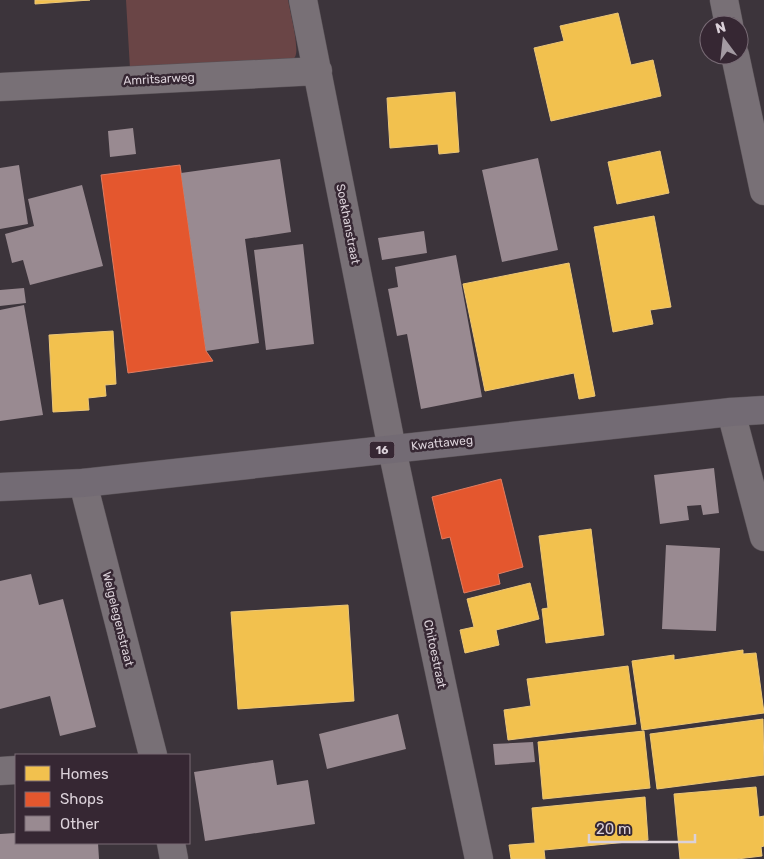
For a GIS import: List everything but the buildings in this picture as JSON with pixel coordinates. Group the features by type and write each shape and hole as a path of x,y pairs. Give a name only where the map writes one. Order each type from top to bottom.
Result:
{"main road":[{"name":"Kwattaweg","path":"0,488 83,483 731,412 764,410"}],"street":[{"name":"Soekhanstraat","path":"303,0 392,449"},
{"path":"724,0 727,15"},
{"path":"738,65 764,191"},
{"name":"Amritsarweg","path":"0,87 318,71"},
{"path":"731,412 764,536"},
{"name":"Chitoestraat","path":"392,449 479,859"},
{"name":"Welgelegenstraat","path":"83,483 153,754"},
{"path":"0,771 15,770"},
{"path":"171,844 174,859"}],"shaded area":[{"path":"126,0 288,0 296,38 295,57 289,62 130,69"}]}
